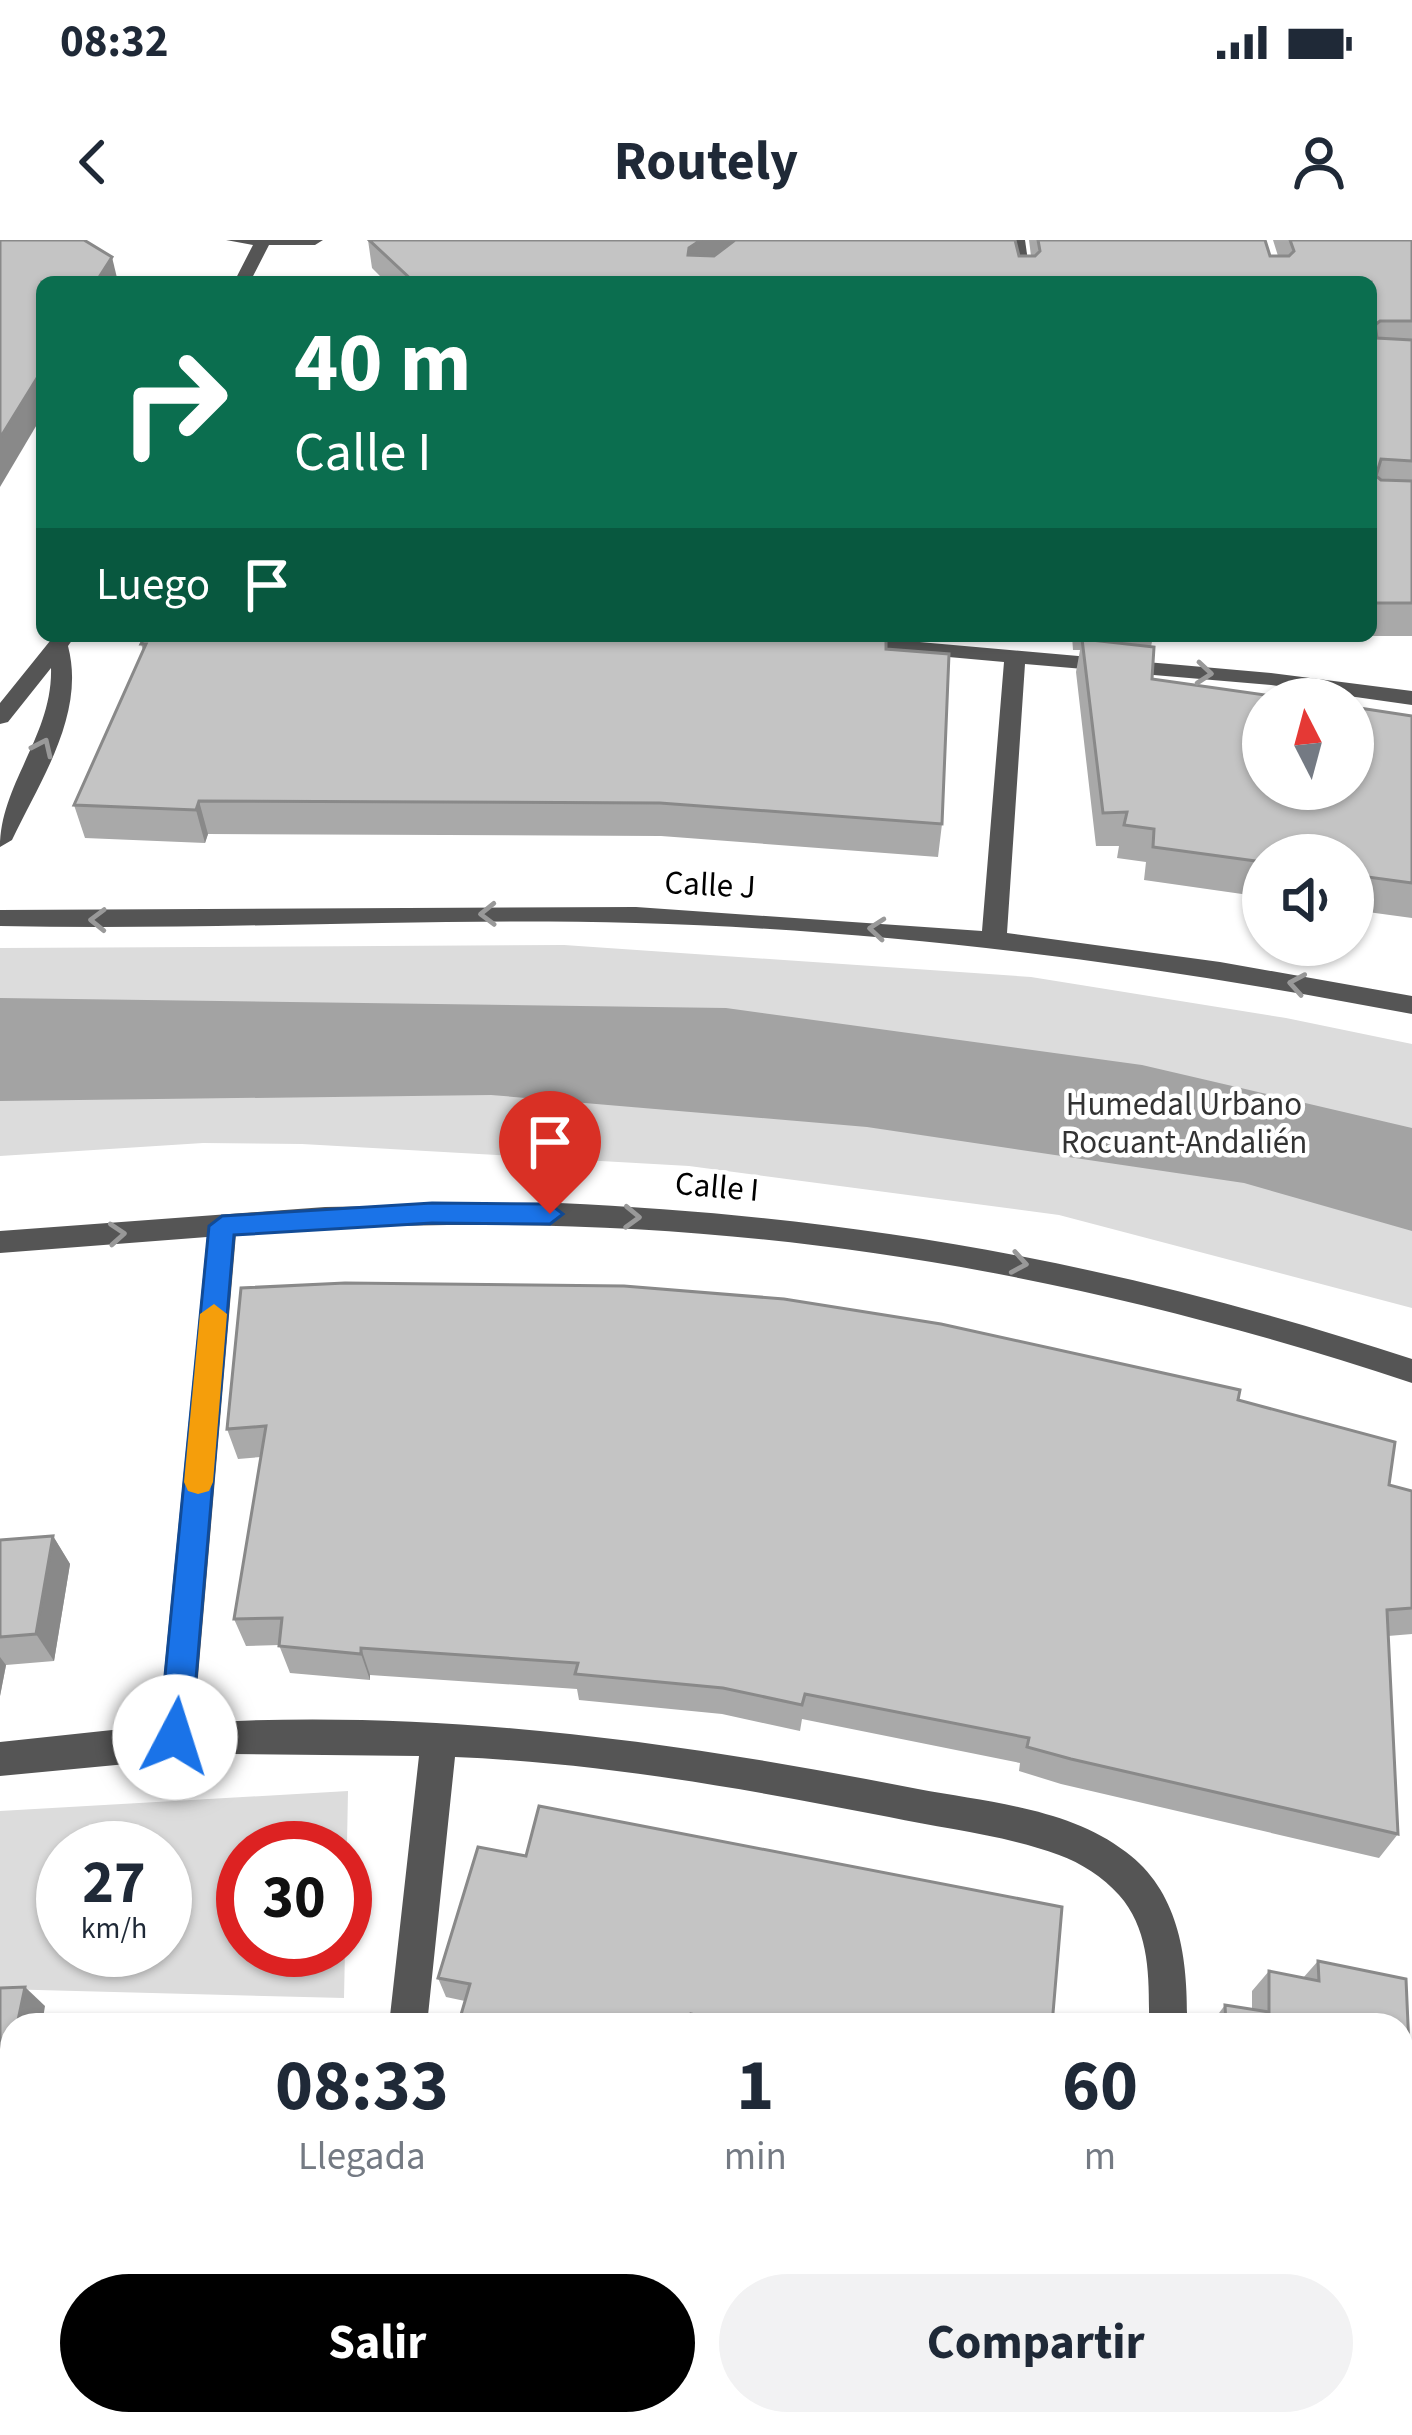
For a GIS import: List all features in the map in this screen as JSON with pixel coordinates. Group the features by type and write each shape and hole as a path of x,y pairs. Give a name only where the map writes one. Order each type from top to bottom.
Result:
{"street":[{"path":"234,240 315,240"},
{"path":"1017,240 1022,276"},
{"path":"245,276 262,242"},
{"path":"0,716 62,642"},
{"path":"0,840 57,718 64,683 62,642"},
{"path":"854,642 1412,698"},
{"path":"994,940 1015,655"},
{"name":"Calle J","path":"0,918 633,914 753,919 994,940 1162,962 1412,1005"},
{"name":"Calle I","path":"0,1243 432,1213 668,1219 797,1230 1057,1270 1188,1300 1412,1371"},
{"path":"175,1737 222,1226"},
{"path":"0,1759 175,1737 308,1735 439,1739 610,1755 809,1782 1073,1842 1130,1880 1156,1916 1168,1956 1168,2013"},
{"path":"408,2013 439,1739"}],"green space":[{"name":"Humedal Urbano Rocuant-Andalién","path":"564,945 1031,977 1286,1018 1412,1044 1412,1308 1059,1215 689,1166 302,1144 203,1143 0,1156 0,948"},
{"path":"348,1791 347,1821 216,1821 216,1977 344,1977 344,1998 0,1989 0,1811"}],"shaded area":[{"name":"Humedal Urbano Rocuant-Andalién","path":"0,998 726,1008 1142,1065 1412,1128 1412,1231 1244,1183 867,1127 491,1095 0,1101"}],"building":[{"path":"0,240 84,240 112,257 100,276 36,276 36,380 0,438"},
{"path":"369,240 701,240 689,248 688,255 714,256 735,240 1015,240 1019,256 1035,256 1040,251 1038,240 1265,240 1270,256 1289,256 1294,251 1290,240 1412,240 1412,321 1377,323 1377,276 408,276"},
{"path":"1377,338 1412,340 1412,461 1381,459 1377,473"},
{"path":"1377,477 1412,481 1412,603 1377,603"},
{"path":"886,642 886,649 949,654 942,824 660,803 199,801 196,810 74,805 146,644 141,644"},
{"path":"1082,642 1154,647 1152,679 1242,692 1242,810 1374,810 1374,710 1412,716 1412,883 1374,878 1374,834 1242,834 1242,859 1153,847 1154,829 1124,825 1127,812 1103,813"},
{"path":"345,1283 624,1286 784,1299 941,1324 1240,1390 1238,1400 1395,1442 1389,1485 1412,1491 1412,1608 1387,1610 1398,1834 1071,1759 1027,1747 1029,1738 805,1694 802,1705 723,1688 575,1674 578,1663 279,1646 282,1618 234,1619 266,1426 227,1429 241,1288"},
{"path":"53,1536 36,1634 0,1637 0,1540"},
{"path":"539,1806 1062,1907 1053,2013 462,2013 470,1984 438,1978 478,1847 526,1856"},
{"path":"1318,1961 1406,1979 1408,2013 1225,2013 1225,2005 1269,2012 1269,1971 1319,1981"},
{"path":"25,1987 20,2013 0,2013 0,1988"}],"slow traffic":[{"path":"198,1482 214,1314"}],"route":[{"path":"175,1737 222,1226 432,1213 550,1214"}]}
